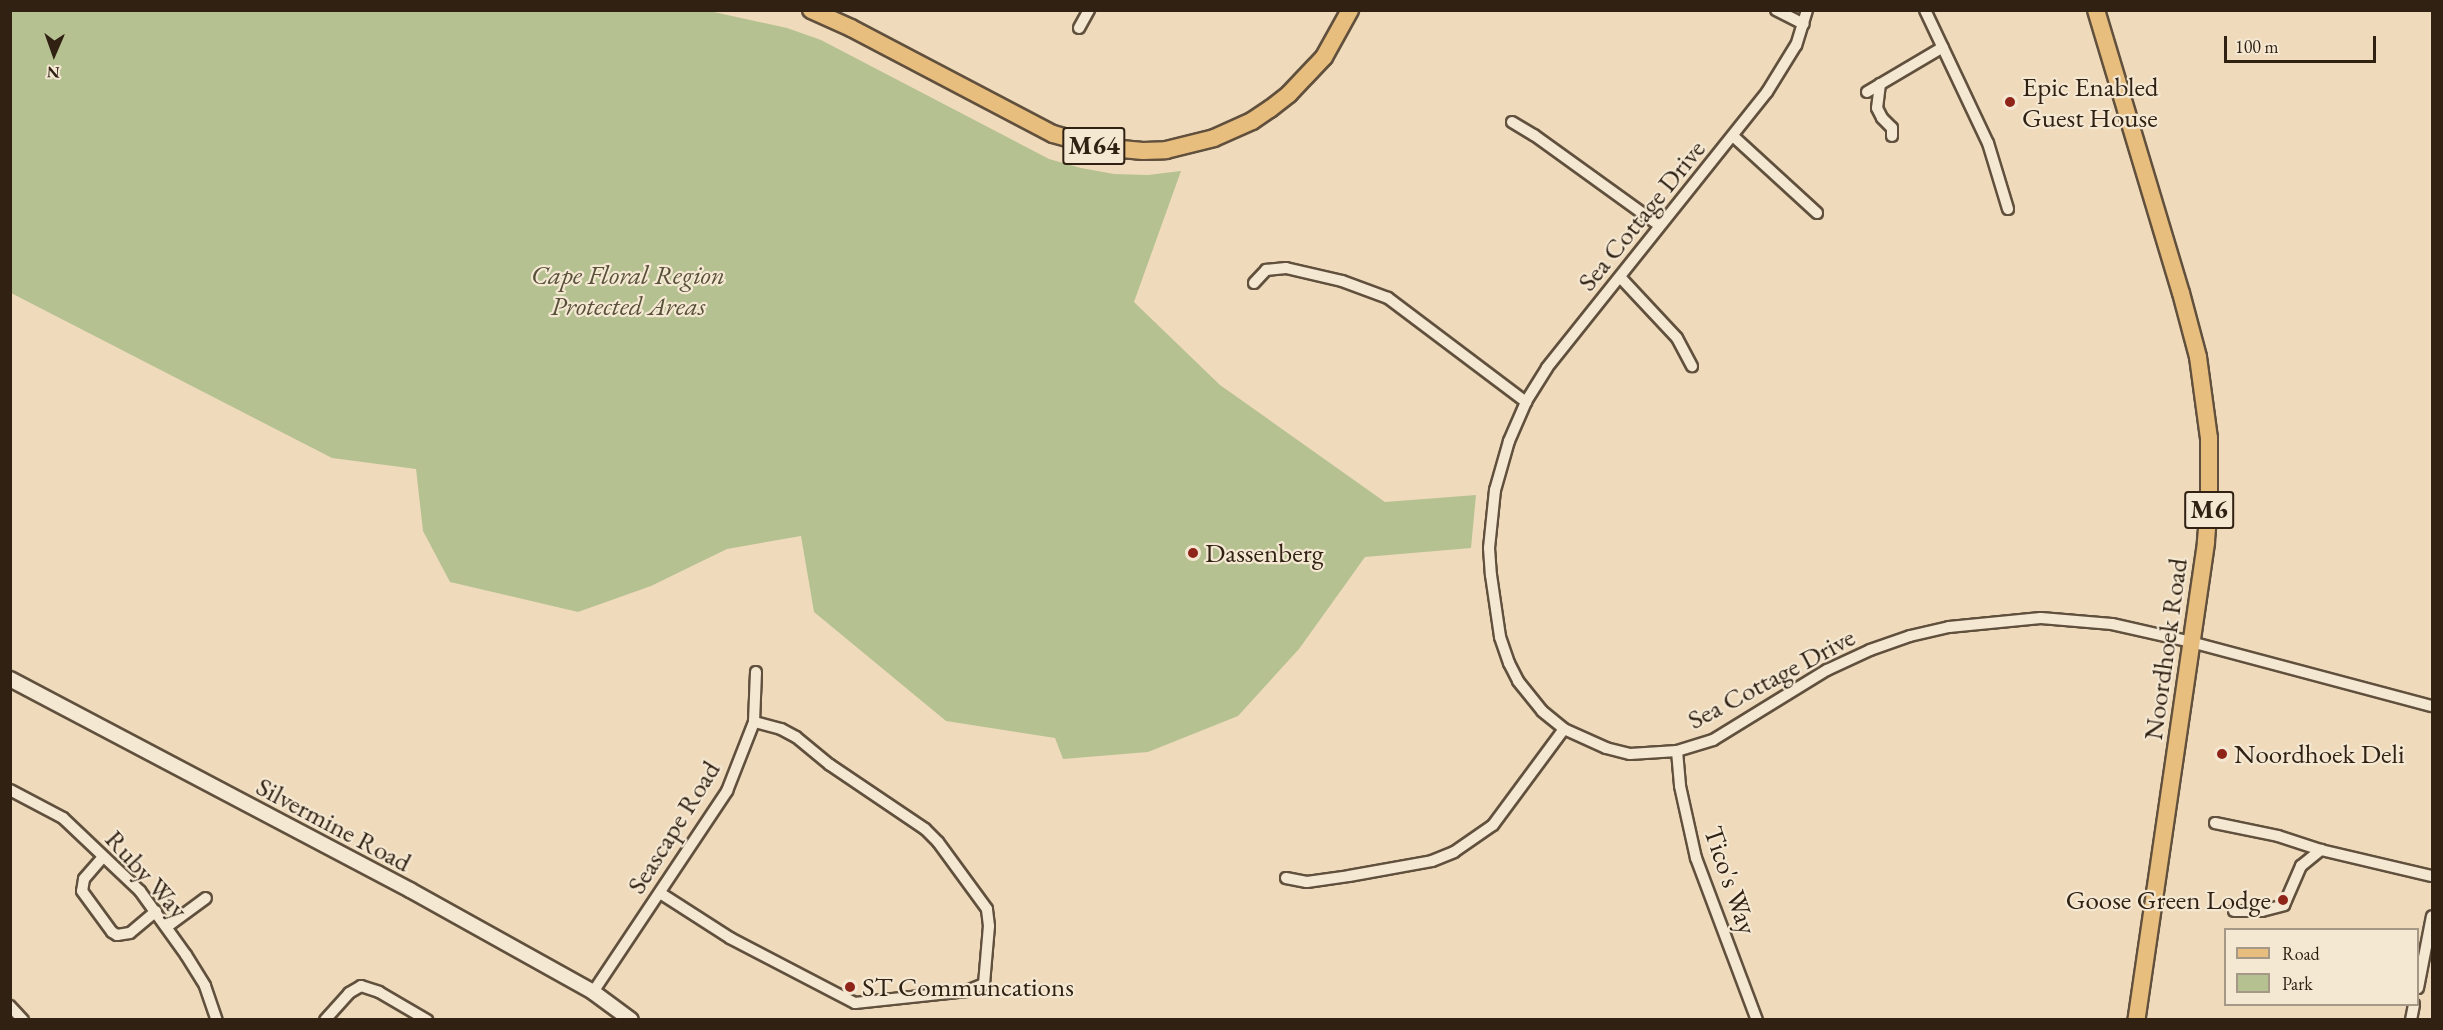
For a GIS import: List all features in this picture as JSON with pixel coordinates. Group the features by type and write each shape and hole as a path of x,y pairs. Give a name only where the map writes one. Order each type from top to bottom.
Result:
{"main road":[{"name":"M64","path":"811,10 851,28 1053,134 1100,147 1143,151 1166,150 1214,138 1252,121 1270,109 1289,94 1324,57 1350,10"},
{"name":"Noordhoek Road","path":"2096,10 2198,357 2209,438 2209,506 2136,1020"}],"street":[{"path":"1079,28 1089,10"},
{"path":"1776,10 1804,24"},
{"name":"Sea Cottage Drive","path":"1806,10 1804,24 1784,66 1733,136 1547,368 1526,402 1509,441 1495,490 1489,548 1491,575 1497,620 1509,663 1518,681 1532,700 1564,729 1586,741 1630,754 1677,751 1713,740 1835,666 1910,636 1949,627 2001,620 2041,618 2080,620 2191,642 2433,706"},
{"path":"1925,10 1988,143 2008,209"},
{"path":"1867,92 1943,47"},
{"path":"1880,84 1877,108 1882,118 1892,128 1892,136"},
{"path":"1512,122 1534,135 1660,226"},
{"path":"1733,136 1817,213"},
{"path":"1254,283 1266,270 1286,268 1331,278 1388,298 1526,402"},
{"path":"1620,277 1677,338 1692,366"},
{"name":"Seascape Road","path":"592,992 721,802 754,722 756,672"},
{"name":"Silvermine Road","path":"10,679 410,890 592,992 631,1020"},
{"path":"660,893 730,938 851,1002 866,1004 967,991 984,984 989,926 987,909 938,842 925,829 830,765 796,737 781,729 754,722"},
{"path":"1286,878 1307,882 1349,876 1432,861 1454,852 1483,834 1498,819 1564,729"},
{"name":"Tico's Way","path":"1677,751 1680,786 1696,858 1757,1020"},
{"name":"Ruby Way","path":"10,790 63,818 126,876 168,926 205,986 217,1020"},
{"path":"2215,824 2278,836 2321,850 2433,876"},
{"path":"2234,911 2262,911 2284,905 2301,866 2321,850"},
{"path":"103,857 84,879 82,891 112,932 117,935 130,933 156,911"},
{"path":"168,926 206,898"},
{"path":"2419,983 2433,916"},
{"path":"325,1020 349,993 361,986 379,992 427,1020"},
{"path":"10,1006 23,1020"}],"green space":[{"name":"Cape Floral Region Protected Areas","path":"10,11 709,11 787,28 821,40 1049,159 1114,174 1148,175 1181,171 1134,302 1220,385 1385,502 1476,495 1471,548 1365,557 1299,649 1238,716 1148,752 1063,759 1055,738 946,721 814,612 801,536 727,549 651,586 578,612 450,582 423,531 416,469 332,458 11,293"}],"place":[{"name":"Epic Enabled Guest House","path":"2010,102"},
{"name":"Dassenberg","path":"1193,553"},
{"name":"Noordhoek Deli","path":"2222,754"},
{"name":"Goose Green Lodge","path":"2283,900"},
{"name":"ST Communcations","path":"850,987"}]}
